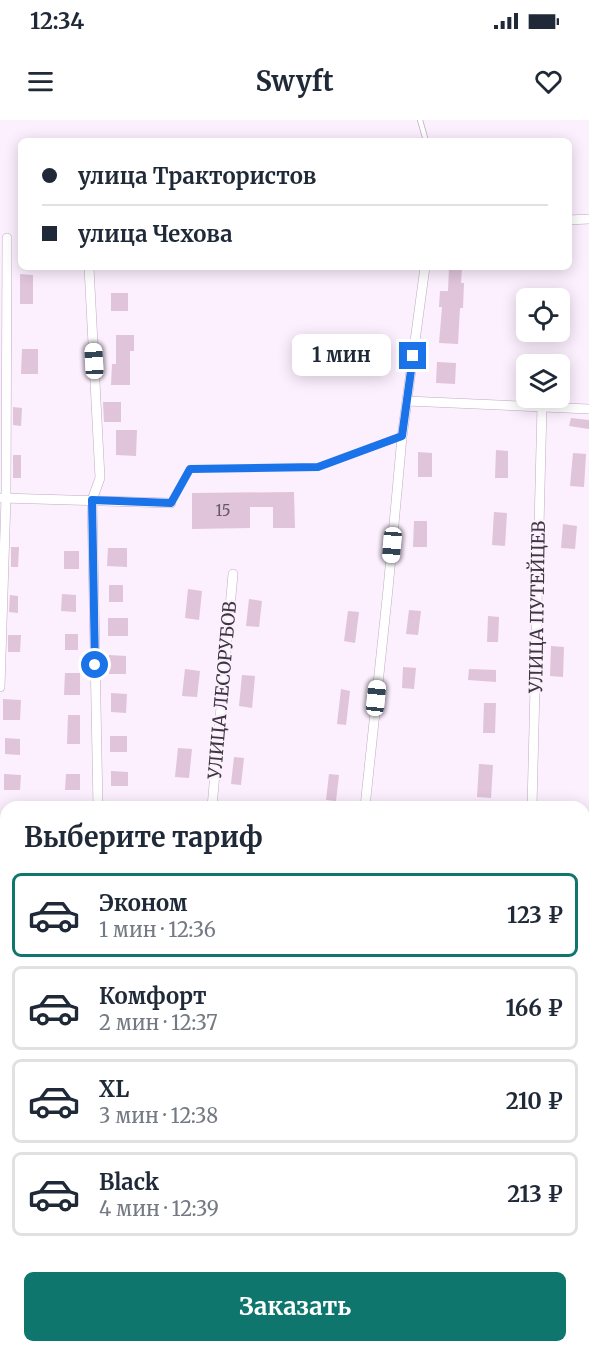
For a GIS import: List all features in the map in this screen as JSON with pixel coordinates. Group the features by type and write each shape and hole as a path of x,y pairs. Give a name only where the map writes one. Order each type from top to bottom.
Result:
{"street":[{"path":"572,220 589,219"},
{"path":"0,687 8,238"},
{"path":"89,270 100,478 92,500 98,801"},
{"path":"366,801 402,436 425,270"},
{"path":"407,401 516,405"},
{"name":"УЛИЦА ПУТЕЙЦЕВ","path":"532,801 542,408"},
{"path":"570,408 589,409"},
{"path":"3,498 171,503"},
{"name":"УЛИЦА ЛЕСОРУБОВ","path":"213,801 233,574"},
{"path":"0,945 0,976"}],"lane":[{"path":"420,120 425,138"},
{"path":"171,503 190,469 318,467 402,436"}],"building":[{"path":"449,270 462,270 463,308 460,308 458,344 439,343 442,307 439,307 440,291 448,291"},
{"path":"20,274 33,275 33,304 20,304"},
{"path":"111,293 128,293 128,311 111,311"},
{"path":"116,335 134,335 134,351 130,351 130,385 111,385 112,364 116,364"},
{"path":"22,349 38,349 38,374 21,374"},
{"path":"437,362 456,363 455,384 436,383"},
{"path":"103,402 121,402 121,422 104,422"},
{"path":"13,407 22,408 21,426 13,425"},
{"path":"571,418 589,420 589,429 569,426"},
{"path":"116,430 137,430 136,456 116,455"},
{"path":"496,450 508,451 508,478 495,478"},
{"path":"418,452 432,453 432,477 418,477"},
{"path":"573,453 586,454 584,487 570,486"},
{"path":"13,455 21,455 21,478 13,478"},
{"path":"294,492 295,528 273,528 273,507 250,507 250,528 192,529 192,493"},
{"path":"494,512 507,513 505,546 492,545"},
{"path":"414,521 427,521 427,547 413,547"},
{"path":"563,524 577,526 575,549 561,548"},
{"path":"11,547 19,547 18,567 11,567"},
{"path":"108,548 127,548 127,567 107,566"},
{"path":"64,551 79,551 79,569 64,569"},
{"path":"109,585 123,585 123,602 109,602"},
{"path":"188,589 202,591 199,620 185,618"},
{"path":"62,594 76,595 76,612 61,611"},
{"path":"10,595 18,596 18,613 9,612"},
{"path":"249,599 262,601 259,627 246,626"},
{"path":"409,610 421,611 418,635 406,634"},
{"path":"348,611 359,612 355,643 344,641"},
{"path":"488,616 499,617 498,642 487,642"},
{"path":"108,618 128,618 128,636 108,636"},
{"path":"65,634 78,634 78,650 65,650"},
{"path":"8,635 21,635 20,652 8,652"},
{"path":"551,646 564,647 563,677 550,676"},
{"path":"109,655 126,656 126,674 109,674"},
{"path":"403,667 416,668 414,689 402,688"},
{"path":"185,669 200,671 197,697 182,696"},
{"path":"469,669 496,670 496,682 468,680"},
{"path":"65,673 80,673 80,695 64,695"},
{"path":"242,675 255,676 252,708 239,706"},
{"path":"341,689 350,691 346,725 337,724"},
{"path":"111,693 127,694 126,713 111,712"},
{"path":"3,699 21,700 20,720 3,720"},
{"path":"484,703 496,703 495,733 483,733"},
{"path":"68,715 80,715 80,744 67,744"},
{"path":"110,736 127,736 127,752 110,752"},
{"path":"5,738 20,739 20,755 5,754"},
{"path":"178,748 192,749 189,778 175,777"},
{"path":"234,757 244,758 241,785 231,784"},
{"path":"479,764 493,765 491,798 477,797"},
{"path":"111,771 128,772 128,786 111,786"},
{"path":"4,774 21,775 20,790 4,790"},
{"path":"66,774 80,774 80,790 65,790"},
{"path":"329,774 339,775 336,801 326,800"}],"route":[{"path":"95,665 92,500 171,503 190,469 318,467 402,436 413,356"}]}
